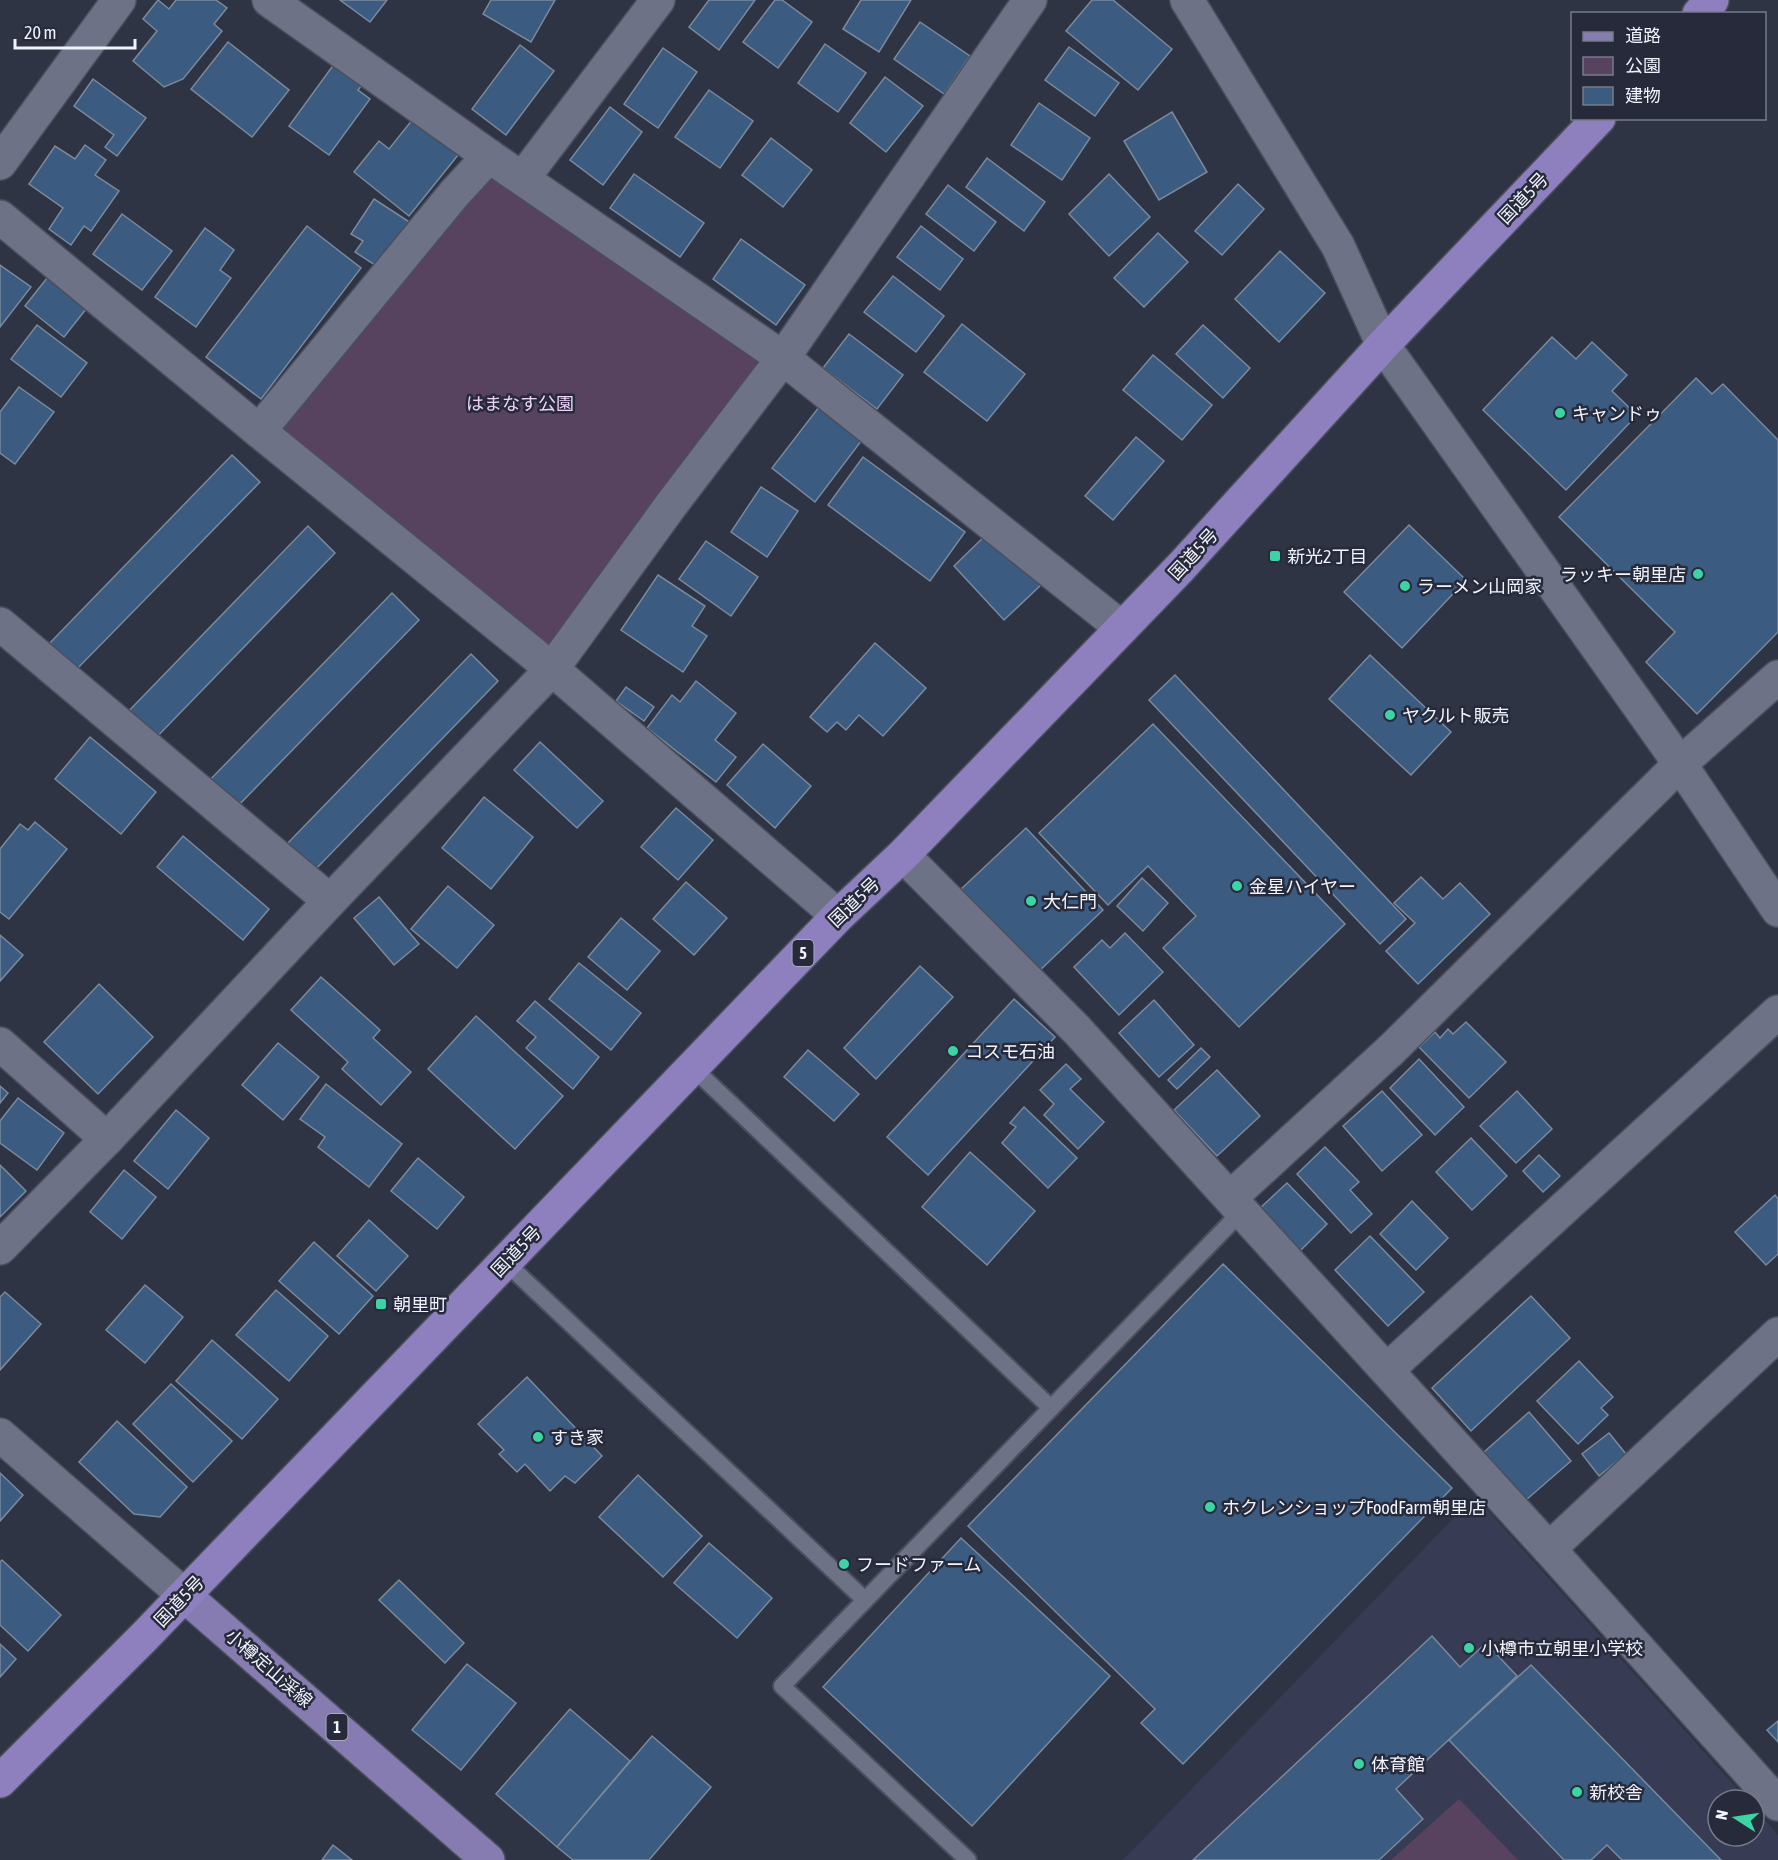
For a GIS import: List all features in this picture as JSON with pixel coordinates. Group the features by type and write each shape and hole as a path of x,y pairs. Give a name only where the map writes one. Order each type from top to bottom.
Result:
{"highway":[{"path":"1701,12 1712,0"},
{"name":"国道5号","path":"0,1780 185,1596 838,916 903,855 1181,567 1383,345 1597,120"}],"main road":[{"name":"小樽定山渓線","path":"185,1596 488,1860"}],"street":[{"path":"0,163 119,0"},
{"path":"269,0 489,156 783,358 1122,628"},
{"path":"523,178 658,0"},
{"path":"0,1248 107,1139 552,669 671,505 783,358 1030,0"},
{"path":"1187,0 1338,246 1383,345 1680,764 1778,910"},
{"path":"259,431 454,194 489,156"},
{"path":"0,217 552,669 838,916"},
{"path":"0,624 330,901"},
{"path":"1236,1205 1680,764 1778,677"},
{"path":"903,855 1077,1030 1778,1804"},
{"path":"1387,1370 1778,1012"},
{"path":"0,1044 107,1139"},
{"path":"1549,1549 1778,1334"},
{"path":"0,1435 185,1596"}],"lane":[{"path":"692,1067 1051,1408"},
{"path":"968,1860 782,1686 1051,1408 1236,1205"},
{"path":"505,1262 865,1600"}],"shaded area":[{"name":"小樽市立朝里小学校","path":"1475,1496 1736,1788 1706,1788 1706,1848 1766,1848 1766,1822 1778,1835 1778,1860 1123,1860"}],"green space":[{"name":"はまなす公園","path":"486,171 764,361 553,653 278,427"},
{"path":"1459,1799 1518,1860 1391,1860"}],"building":[{"path":"158,0 169,9 176,0 216,0 227,8 214,24 222,31 183,79 164,87 133,61 157,31 143,19"},
{"path":"340,0 387,0 370,22"},
{"path":"491,0 555,0 531,42 483,14"},
{"path":"709,0 755,0 719,50 689,27"},
{"path":"775,0 782,0 812,22 778,68 743,42"},
{"path":"861,0 911,0 879,52 843,29"},
{"path":"1092,0 1113,0 1172,49 1138,90 1066,31"},
{"path":"920,22 970,56 944,94 894,59"},
{"path":"228,42 289,90 252,137 191,89"},
{"path":"825,44 866,73 838,112 798,83"},
{"path":"520,45 554,71 506,135 472,109"},
{"path":"1069,47 1119,83 1095,116 1045,80"},
{"path":"663,48 697,72 658,128 624,104"},
{"path":"337,60 365,81 358,90 370,99 329,155 289,126"},
{"path":"885,77 923,106 886,152 850,123"},
{"path":"93,79 146,118 117,156 105,147 114,135 74,106"},
{"path":"709,90 753,121 720,168 675,137"},
{"path":"1039,103 1090,138 1062,180 1011,145"},
{"path":"610,107 642,132 603,185 570,160"},
{"path":"1172,112 1207,172 1159,200 1124,141"},
{"path":"413,119 458,155 409,216 354,172 379,141 389,149"},
{"path":"771,138 812,170 783,207 742,175"},
{"path":"85,145 106,160 95,175 119,191 91,231 84,226 71,245 49,229 63,208 29,184 55,146 75,159"},
{"path":"987,158 1045,202 1024,231 966,187"},
{"path":"634,174 704,223 680,257 610,208"},
{"path":"1109,174 1150,217 1109,256 1069,214"},
{"path":"1238,184 1264,209 1222,255 1195,231"},
{"path":"948,185 996,222 974,251 926,214"},
{"path":"374,199 411,223 381,269 355,252 363,241 351,234"},
{"path":"122,214 172,251 142,290 93,254"},
{"path":"307,226 361,268 261,399 206,357"},
{"path":"921,226 963,259 940,290 897,257"},
{"path":"205,228 234,250 220,270 231,278 196,327 155,297"},
{"path":"1158,233 1188,262 1144,307 1114,278"},
{"path":"741,239 805,285 776,325 713,279"},
{"path":"1280,251 1325,293 1279,342 1235,299"},
{"path":"0,265 31,287 0,327"},
{"path":"51,273 90,304 64,337 25,306"},
{"path":"893,276 944,316 916,352 864,312"},
{"path":"962,324 1025,374 987,421 924,372"},
{"path":"37,325 87,363 61,397 11,359"},
{"path":"1203,325 1250,368 1223,398 1176,354"},
{"path":"849,334 903,375 877,409 823,368"},
{"name":"キャンドゥ","path":"1552,337 1576,359 1592,342 1627,375 1612,391 1637,415 1566,490 1483,410"},
{"path":"1153,355 1212,405 1182,440 1123,390"},
{"name":"ラッキー朝里店","path":"1696,378 1712,394 1723,384 1778,440 1778,632 1697,714 1646,662 1675,632 1559,517"},
{"path":"19,387 54,412 15,464 0,453 0,412"},
{"path":"819,407 862,440 815,502 772,468"},
{"path":"1136,437 1164,461 1113,520 1085,496"},
{"path":"232,455 260,482 73,673 46,647"},
{"path":"863,457 965,532 930,581 828,505"},
{"path":"761,487 798,511 767,557 731,532"},
{"name":"ラーメン山岡家","path":"1409,525 1466,580 1402,648 1344,592"},
{"path":"308,526 335,553 149,745 122,718"},
{"path":"991,530 1042,584 1004,620 954,566"},
{"path":"706,541 758,577 731,616 679,579"},
{"path":"658,575 705,606 692,626 707,636 683,672 621,630"},
{"path":"392,593 419,620 233,811 205,785"},
{"path":"875,643 926,688 883,736 859,715 846,730 837,722 827,732 810,717"},
{"path":"471,654 498,681 312,873 285,846"},
{"name":"ヤクルト販売","path":"1370,655 1451,732 1411,775 1329,699"},
{"path":"1175,675 1406,919 1380,944 1149,700"},
{"path":"696,681 736,713 715,740 736,757 716,782 647,728 672,695 680,702"},
{"path":"626,687 654,707 644,721 616,701"},
{"name":"金星ハイヤー","path":"1153,724 1345,924 1239,1027 1163,948 1196,916 1148,866 1108,905 1039,833"},
{"path":"90,737 156,792 121,834 55,779"},
{"path":"540,742 603,801 577,828 514,770"},
{"path":"763,744 811,786 775,828 727,785"},
{"path":"484,797 533,837 491,889 442,848"},
{"path":"676,808 713,840 678,880 641,847"},
{"path":"35,822 67,849 9,919 0,912 0,849 20,824 28,830"},
{"name":"大仁門","path":"1026,828 1103,910 1035,975 958,892"},
{"path":"183,836 269,909 243,940 157,867"},
{"path":"1421,877 1443,899 1460,883 1490,914 1418,984 1386,951 1415,923 1394,903"},
{"path":"1142,878 1168,903 1143,931 1117,906"},
{"path":"686,882 727,918 694,955 653,919"},
{"path":"448,886 494,925 457,968 411,929"},
{"path":"379,897 419,944 394,965 354,918"},
{"path":"621,918 660,951 627,990 588,957"},
{"path":"1125,933 1163,972 1119,1015 1074,967 1102,940 1110,948"},
{"path":"0,935 23,955 0,981"},
{"path":"579,963 641,1013 611,1050 549,999"},
{"path":"920,966 953,997 876,1079 844,1048"},
{"path":"321,977 380,1030 373,1038 411,1072 381,1105 342,1069 348,1062 291,1010"},
{"path":"99,984 153,1037 98,1094 44,1042"},
{"path":"1014,999 1055,1037 928,1175 887,1137"},
{"path":"1154,1000 1194,1045 1159,1077 1119,1033"},
{"path":"535,1001 599,1057 573,1089 526,1048 536,1037 517,1021"},
{"path":"476,1016 563,1096 515,1149 428,1069"},
{"path":"1466,1022 1506,1062 1469,1098 1419,1047 1435,1032 1440,1038 1448,1029 1453,1034"},
{"path":"278,1043 319,1077 283,1120 242,1085"},
{"path":"1201,1048 1210,1057 1177,1089 1168,1080"},
{"path":"808,1050 859,1094 834,1121 784,1077"},
{"path":"1419,1059 1464,1107 1435,1135 1390,1088"},
{"path":"1066,1064 1081,1079 1070,1089 1104,1122 1078,1149 1044,1115 1054,1104 1040,1090"},
{"path":"1217,1070 1260,1116 1217,1156 1174,1110"},
{"path":"326,1084 402,1144 369,1187 318,1147 325,1137 300,1119"},
{"path":"0,1086 8,1093 0,1103"},
{"path":"1382,1091 1422,1135 1382,1171 1343,1126"},
{"path":"1517,1091 1552,1129 1516,1163 1480,1126"},
{"path":"18,1098 64,1133 37,1170 0,1143 0,1121"},
{"path":"1024,1107 1077,1158 1048,1188 1002,1143 1016,1127 1010,1123"},
{"path":"176,1110 209,1138 168,1189 134,1161"},
{"path":"1471,1138 1507,1176 1472,1210 1436,1172"},
{"path":"1325,1147 1359,1182 1350,1190 1372,1214 1351,1233 1297,1174"},
{"path":"970,1152 1035,1211 987,1265 922,1207"},
{"path":"1539,1155 1560,1176 1543,1192 1523,1171"},
{"path":"418,1158 464,1197 437,1229 391,1191"},
{"path":"0,1165 26,1191 0,1217"},
{"path":"124,1170 156,1197 122,1239 90,1212"},
{"path":"1287,1183 1327,1224 1300,1251 1259,1209"},
{"path":"1775,1195 1778,1199 1778,1254 1766,1265 1735,1232"},
{"path":"1412,1201 1448,1238 1416,1270 1380,1234"},
{"path":"369,1220 408,1256 376,1291 337,1256"},
{"path":"1370,1236 1424,1292 1388,1326 1335,1270"},
{"path":"314,1242 373,1296 339,1334 279,1281"},
{"name":"ホクレンショップFoodFarm朝里店","path":"1223,1264 1452,1488 1183,1764 1141,1723 1155,1709 968,1526"},
{"path":"145,1285 183,1317 145,1363 106,1330"},
{"path":"276,1290 328,1336 289,1381 236,1335"},
{"path":"5,1292 41,1324 0,1370 0,1297"},
{"path":"1531,1296 1570,1338 1471,1431 1432,1388"},
{"path":"212,1340 278,1399 242,1439 176,1381"},
{"path":"1579,1361 1613,1397 1601,1408 1608,1415 1578,1444 1537,1401"},
{"name":"すき家","path":"527,1377 602,1456 575,1483 565,1476 550,1491 525,1464 517,1472 499,1454 504,1450 478,1424"},
{"path":"171,1384 232,1441 193,1482 133,1424"},
{"path":"1529,1412 1571,1461 1526,1500 1484,1452"},
{"path":"117,1421 187,1487 160,1517 134,1514 79,1462"},
{"path":"1609,1433 1626,1454 1599,1476 1582,1454"},
{"path":"0,1473 23,1495 0,1521"},
{"path":"638,1475 702,1536 663,1577 599,1517"},
{"path":"961,1538 1110,1676 972,1826 823,1687"},
{"path":"709,1543 772,1598 737,1638 674,1583"},
{"path":"2,1560 61,1615 28,1651 0,1625 0,1562"},
{"path":"399,1580 464,1643 445,1663 379,1600"},
{"name":"体育館","path":"1432,1636 1460,1667 1486,1643 1517,1676 1396,1789 1423,1819 1379,1860 1193,1860"},
{"path":"0,1644 16,1659 0,1677"},
{"path":"467,1664 516,1703 461,1770 412,1730"},
{"name":"新校舎","path":"1531,1665 1706,1845 1706,1848 1709,1848 1721,1860 1622,1860 1607,1845 1591,1860 1564,1860 1449,1740"},
{"path":"570,1709 630,1761 557,1847 496,1794"},
{"path":"1778,1721 1778,1742 1767,1730"},
{"path":"652,1736 711,1787 649,1860 573,1860 557,1847"},
{"path":"333,1845 352,1860 322,1860"}],"place":[{"name":"キャンドゥ","path":"1560,413"},
{"name":"新光2丁目","path":"1275,556"},
{"name":"ラッキー朝里店","path":"1698,574"},
{"name":"ラーメン山岡家","path":"1405,586"},
{"name":"ヤクルト販売","path":"1390,715"},
{"name":"金星ハイヤー","path":"1237,886"},
{"name":"大仁門","path":"1031,901"},
{"name":"コスモ石油","path":"953,1051"},
{"name":"朝里町","path":"381,1304"},
{"name":"すき家","path":"538,1437"},
{"name":"ホクレンショップFoodFarm朝里店","path":"1210,1507"},
{"name":"フードファーム","path":"844,1564"},
{"name":"小樽市立朝里小学校","path":"1469,1648"},
{"name":"体育館","path":"1359,1764"},
{"name":"新校舎","path":"1577,1792"}]}
